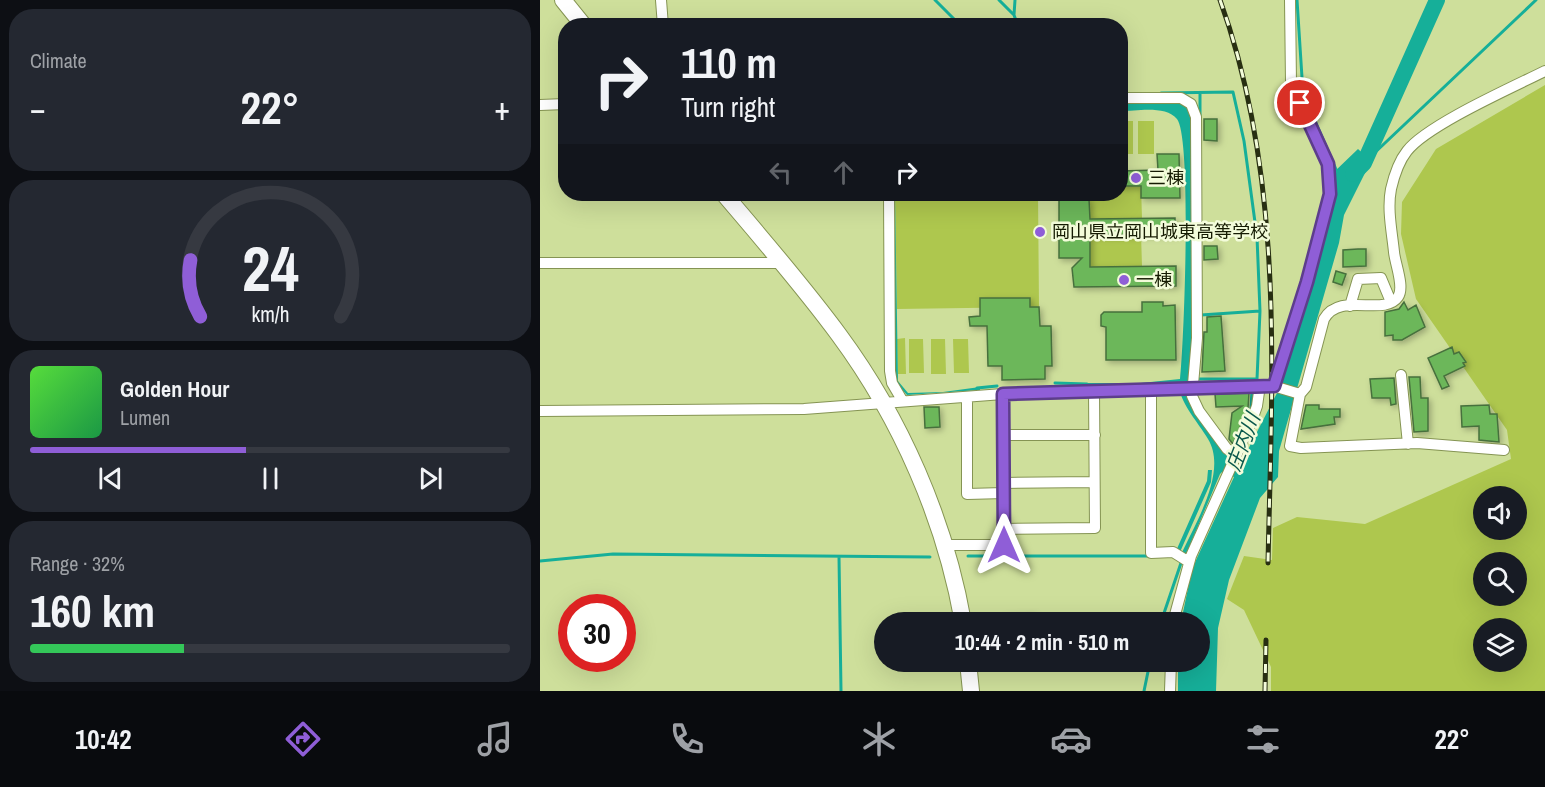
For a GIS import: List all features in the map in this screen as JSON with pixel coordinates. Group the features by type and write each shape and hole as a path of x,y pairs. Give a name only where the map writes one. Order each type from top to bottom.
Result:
{"main road":[{"path":"563,0 578,18"},
{"path":"730,201 840,336 883,403 916,468 944,545 961,612"},
{"path":"969,672 971,691"}],"street":[{"path":"662,0 663,18"},
{"path":"1276,386 1330,194 1328,164 1291,83 1290,0"},
{"path":"1504,450 1408,444 1290,446 1299,394 1306,387 1324,319 1333,308 1391,302 1398,298 1401,291 1395,263 1391,189 1407,150 1447,122 1545,70"},
{"path":"1128,98 1180,98 1191,104 1196,117 1197,338 1186,387 1199,411 1234,455"},
{"path":"540,105 558,104"},
{"path":"889,201 890,371 892,383 902,400"},
{"path":"540,263 781,263"},
{"path":"1350,306 1358,279 1381,278 1391,302"},
{"path":"1401,375 1408,444"},
{"path":"1175,612 1185,560 1228,474 1234,455 1257,406 1260,385"},
{"path":"540,411 792,409 1003,394 1260,385 1276,386 1299,394"},
{"path":"1004,529 1095,528 1094,390"},
{"path":"1151,390 1151,553 1173,552 1185,560"},
{"path":"944,545 1004,545 1003,394"},
{"path":"967,397 968,494 1004,488 1095,482"},
{"path":"1003,435 1095,435"},
{"path":"1170,691 1171,672"}],"green space":[{"path":"1545,85 1545,691 1271,691 1271,667 1244,610 1227,599 1244,556 1272,560 1273,528 1297,517 1365,524 1511,459 1507,430 1416,299 1401,234 1402,202 1436,149"},
{"path":"1128,121 1133,121 1133,154 1128,154"},
{"path":"1138,121 1154,121 1154,154 1138,154"},
{"path":"1128,186 1141,186 1142,218 1090,219 1089,201 1128,201"},
{"path":"895,201 1038,201 1039,307 897,309"},
{"path":"1141,234 1142,266 1085,267 1090,235"},
{"path":"905,338 906,374 898,374 897,339"},
{"path":"909,339 923,339 924,373 909,373"},
{"path":"931,339 945,339 946,374 931,374"},
{"path":"953,339 968,339 969,373 954,373"}],"water":[{"path":"1128,101 1179,101 1191,111 1193,335 1188,381 1227,452 1228,458 1237,465 1240,465 1277,393 1288,362 1317,257 1333,173 1358,149 1371,161 1344,215 1339,243 1279,451 1278,477 1260,498 1229,580 1218,628 1216,691 1178,691 1178,672 1210,672 1210,612 1183,612 1192,569 1234,477 1222,472 1220,474 1185,557 1181,555 1207,497 1214,467 1213,452 1208,439 1187,407 1179,387 1083,386 1083,383 1141,383 1180,379 1186,243 1182,134 1177,119 1159,110 1128,111"},
{"path":"892,201 895,201 898,381 908,393 943,392 980,387 980,390 907,395 895,382"},
{"path":"1208,470 1212,470 1211,482 1180,552 1176,551 1207,481"}],"building":[{"path":"1204,119 1217,119 1217,141 1204,140"},
{"path":"1157,154 1179,154 1180,198 1141,198 1141,186 1128,186 1128,171 1158,170"},
{"path":"1059,201 1089,201 1090,219 1175,218 1175,234 1090,235 1090,267 1176,266 1176,286 1074,287 1072,268 1082,258 1059,258"},
{"path":"1204,246 1217,246 1218,259 1204,260"},
{"path":"1366,249 1366,266 1343,267 1343,250"},
{"path":"1336,271 1346,274 1342,285 1333,282"},
{"path":"980,298 1030,298 1030,307 1039,307 1040,326 1051,326 1052,366 1045,366 1045,379 1002,380 1002,366 988,366 987,326 970,326 969,317 980,316"},
{"path":"1142,302 1163,302 1163,306 1175,305 1176,360 1106,360 1106,327 1101,326 1101,315 1104,312 1142,312"},
{"path":"1404,302 1408,310 1416,305 1425,327 1402,340 1393,340 1393,335 1385,336 1385,312 1399,309"},
{"path":"1221,316 1225,371 1202,372 1207,317"},
{"path":"1452,347 1454,354 1459,352 1466,362 1463,363 1465,366 1444,376 1449,386 1442,389 1428,358"},
{"path":"1409,377 1420,377 1421,398 1428,398 1428,431 1414,432"},
{"path":"1394,378 1396,404 1391,405 1390,398 1372,398 1370,379"},
{"path":"1249,393 1248,408 1233,444 1229,439 1232,413 1242,406 1216,407 1215,394"},
{"path":"1306,405 1319,405 1319,409 1340,409 1340,417 1334,417 1335,424 1301,429"},
{"path":"1489,405 1490,414 1497,414 1499,442 1479,440 1479,426 1462,427 1461,406"},
{"path":"924,407 939,407 940,427 925,428"}],"waterway":[{"path":"935,0 953,18"},
{"path":"999,0 1013,14"},
{"path":"1015,0 1015,18"},
{"path":"1297,0 1303,93 1338,174"},
{"name":"庄内川","path":"1353,174 1364,163 1437,0"},
{"path":"1367,160 1536,0"},
{"path":"1161,93 1233,92 1244,141 1257,237 1260,311 1257,379 1196,379"},
{"path":"1200,93 1200,115"},
{"path":"1201,315 1260,311"},
{"path":"1055,383 1087,384"},
{"path":"977,388 997,386"},
{"path":"1251,409 1252,389"},
{"path":"540,561 613,554 930,557"},
{"path":"968,556 1148,556"},
{"path":"839,557 841,691"},
{"path":"1164,612 1182,560"},
{"path":"1144,691 1148,672"}],"railway":[{"path":"1220,0 1241,68 1255,137 1265,208 1272,350 1268,563"},
{"path":"1265,691 1266,640"}],"place":[{"name":"三棟","path":"1136,178"},
{"name":"岡山県立岡山城東高等学校","path":"1040,232"},
{"name":"一棟","path":"1124,280"}],"route":[{"path":"1004,545 1003,394 1075,390 1274,386 1307,282 1330,194 1328,164 1300,103"}]}
